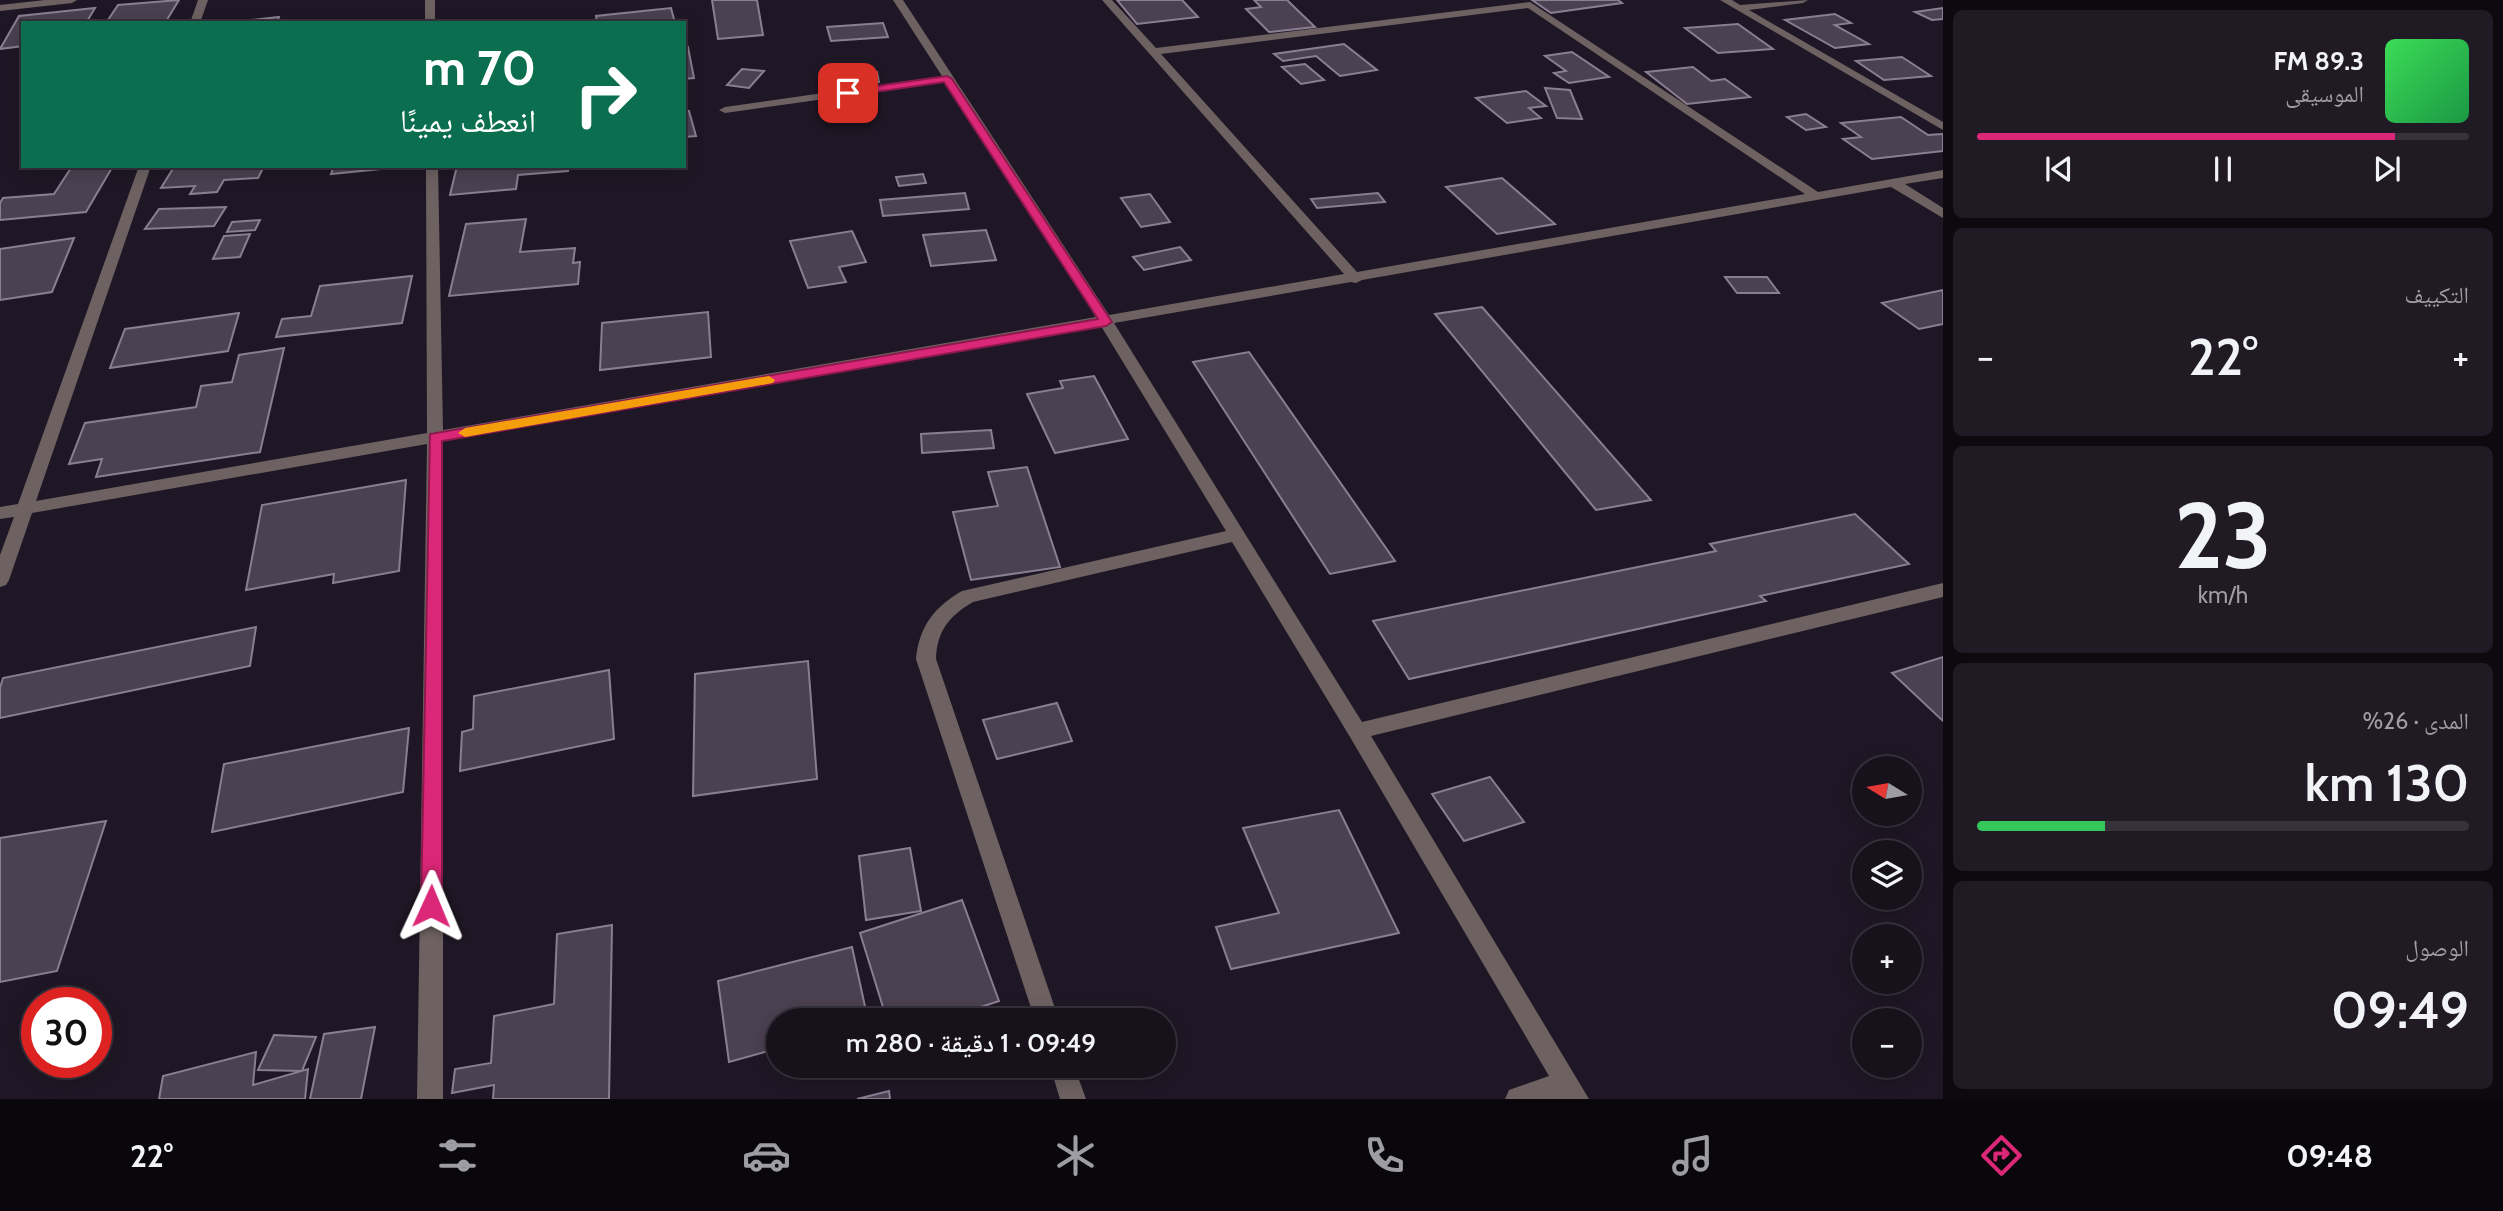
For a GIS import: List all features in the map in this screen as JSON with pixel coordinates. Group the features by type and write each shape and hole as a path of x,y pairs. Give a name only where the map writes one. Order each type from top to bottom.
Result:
{"street":[{"path":"0,8 72,0"},
{"path":"196,21 203,0"},
{"path":"430,0 430,21"},
{"path":"898,0 1106,322 1357,731 1571,1091 1518,1099"},
{"path":"1107,0 1356,278"},
{"path":"1725,0 1943,127"},
{"path":"1739,8 1803,0"},
{"path":"1153,52 1530,5 1817,197"},
{"path":"725,110 947,79"},
{"path":"0,580 144,168"},
{"path":"430,1099 435,438 432,168"},
{"path":"0,513 1943,174"},
{"path":"1894,183 1943,214"},
{"path":"1043,1008 926,659 926,643 931,628 940,615 968,596 1237,536"},
{"path":"1357,731 1943,590"},
{"path":"1066,1078 1073,1099"}],"building":[{"path":"179,0 166,21 107,21 118,5"},
{"path":"712,0 757,0 763,35 718,39"},
{"path":"1117,0 1182,0 1198,17 1137,24"},
{"path":"1254,0 1287,0 1315,27 1269,32 1246,9 1261,7"},
{"path":"1532,0 1618,0 1622,3 1551,13"},
{"path":"95,8 87,21 21,21 21,46 0,49 19,16"},
{"path":"671,8 674,21 597,21 596,16"},
{"path":"1943,8 1943,19 1932,20 1915,12"},
{"path":"1835,14 1851,23 1835,25 1869,44 1835,48 1785,20"},
{"path":"279,17 278,21 241,21"},
{"path":"883,23 888,37 831,41 827,27"},
{"path":"1738,24 1773,49 1718,53 1685,28"},
{"path":"1344,44 1377,70 1340,76 1316,56 1283,61 1274,54"},
{"path":"686,47 688,47 694,78 686,79"},
{"path":"1572,52 1609,77 1569,83 1554,73 1566,71 1545,56"},
{"path":"1902,57 1931,76 1884,80 1856,61"},
{"path":"1305,64 1324,80 1301,84 1282,67"},
{"path":"1693,67 1711,81 1725,79 1750,97 1687,104 1646,72"},
{"path":"742,69 764,71 749,88 727,85"},
{"path":"877,72 879,82 857,83 856,73"},
{"path":"1545,88 1570,90 1582,119 1557,118"},
{"path":"1526,91 1546,106 1529,108 1541,118 1507,123 1476,98"},
{"path":"689,111 696,136 686,137 686,112"},
{"path":"1806,114 1826,127 1806,130 1787,117"},
{"path":"1901,117 1928,135 1943,134 1943,151 1872,159 1843,139 1861,137 1841,123"},
{"path":"71,168 112,168 86,212 0,220 0,203 3,198 54,194"},
{"path":"173,168 263,168 258,178 224,180 217,192 190,194 195,186 161,188"},
{"path":"333,168 391,168 331,174"},
{"path":"457,168 569,168 568,171 518,175 516,189 450,195"},
{"path":"923,174 926,183 899,186 896,177"},
{"path":"1502,178 1555,224 1497,234 1446,187"},
{"path":"965,193 969,209 883,216 880,200"},
{"path":"1378,193 1385,202 1317,208 1311,199"},
{"path":"1150,194 1170,222 1141,227 1121,198"},
{"path":"226,207 214,226 145,229 159,209"},
{"path":"526,219 520,252 575,248 573,263 580,262 578,284 449,296 466,224"},
{"path":"260,220 255,230 227,232 232,222"},
{"path":"986,230 996,260 931,266 923,235"},
{"path":"852,231 866,262 839,267 846,282 808,288 790,241"},
{"path":"250,234 240,257 213,259 224,236"},
{"path":"74,238 52,292 0,300 0,249"},
{"path":"1180,247 1191,260 1144,270 1133,257"},
{"path":"412,276 402,323 276,337 282,319 311,316 320,286"},
{"path":"1725,277 1767,277 1779,293 1737,293"},
{"path":"1943,290 1943,324 1919,329 1882,303"},
{"path":"1482,307 1651,500 1596,510 1435,314"},
{"path":"708,312 711,357 600,370 602,323"},
{"path":"239,313 228,351 110,368 125,329"},
{"path":"284,348 260,452 96,477 102,459 69,464 85,423 196,407 201,386 232,382 239,355"},
{"path":"1249,352 1395,561 1330,574 1193,362"},
{"path":"1094,376 1128,439 1055,453 1027,394 1063,388 1060,381"},
{"path":"991,430 994,448 922,453 921,434"},
{"path":"1027,467 1060,567 971,580 953,512 998,506 988,472"},
{"path":"406,480 399,571 333,583 334,574 246,590 262,505"},
{"path":"1855,514 1909,564 1760,596 1766,601 1409,679 1373,621 1716,551 1710,544"},
{"path":"256,627 250,666 0,718 0,688 3,678"},
{"path":"1943,657 1943,721 1892,673"},
{"path":"808,661 817,779 693,796 695,674"},
{"path":"609,670 614,739 460,771 462,732 473,729 474,696"},
{"path":"1057,703 1072,741 997,759 983,720"},
{"path":"409,728 403,792 212,832 224,764"},
{"path":"1490,777 1524,822 1464,841 1432,794"},
{"path":"1339,810 1399,933 1231,969 1216,927 1279,913 1243,828"},
{"path":"106,821 57,971 0,982 0,838"},
{"path":"910,848 921,911 866,920 859,856"},
{"path":"962,900 999,1001 978,1008 883,1008 860,933"},
{"path":"612,925 609,1099 493,1099 494,1085 452,1093 455,1069 491,1063 494,1016 554,1004 557,934"},
{"path":"852,947 865,1008 766,1008 766,1052 729,1062 718,981"},
{"path":"375,1027 361,1099 310,1099 324,1034"},
{"path":"274,1035 316,1037 302,1071 258,1070"},
{"path":"256,1052 253,1085 308,1069 305,1099 159,1099 163,1076"},
{"path":"889,1091 890,1099 857,1099"}],"slow traffic":[{"path":"465,433 769,380"}],"route":[{"path":"431,906 435,438 1106,322 947,79 848,93"}]}
